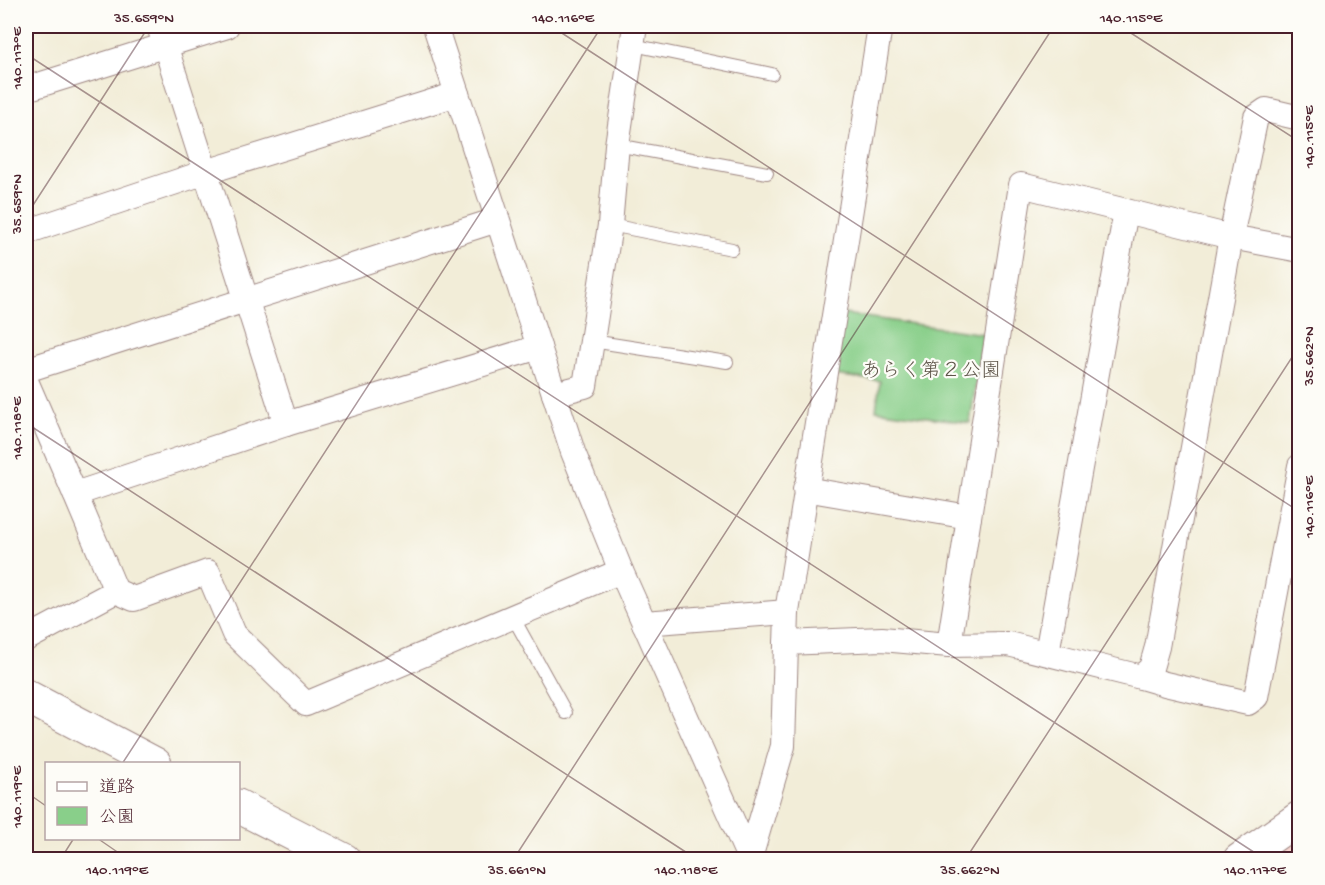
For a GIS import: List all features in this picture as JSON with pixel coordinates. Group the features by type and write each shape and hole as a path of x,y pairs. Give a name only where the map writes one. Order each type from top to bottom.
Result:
{"highway":[{"path":"26,696 151,762"},
{"path":"240,807 344,860"}],"street":[{"path":"26,90 162,35 227,26"},
{"path":"435,26 573,452 621,571 750,859"},
{"path":"750,859 783,746 787,612 880,26"},
{"path":"162,35 286,424"},
{"path":"554,394 585,386 610,225 617,144 634,35"},
{"path":"26,232 206,172 457,94"},
{"path":"1141,677 1151,668 1157,647 1231,237 1256,117 1266,110 1299,118"},
{"path":"950,645 1021,185 1231,237 1299,250"},
{"path":"1047,653 1126,212"},
{"path":"26,370 497,220"},
{"path":"75,494 286,424 539,347"},
{"path":"26,381 116,591 134,599 208,572 234,634 306,704 621,571"},
{"path":"786,643 882,639 950,645 1008,644 1248,703 1256,697 1299,466"},
{"path":"805,489 969,517"},
{"path":"26,639 116,591"},
{"path":"644,623 787,612"},
{"path":"1239,860 1299,817"}],"lane":[{"path":"634,35 772,74"},
{"path":"617,144 767,173"},
{"path":"610,225 732,249"},
{"path":"592,341 727,362"},
{"path":"513,617 566,713"}],"shaded area":[{"path":"1299,838 1299,859 1268,859"}],"green space":[{"name":"あらく第２公園","path":"844,314 983,334 970,423 876,410 880,381 835,375"}]}
